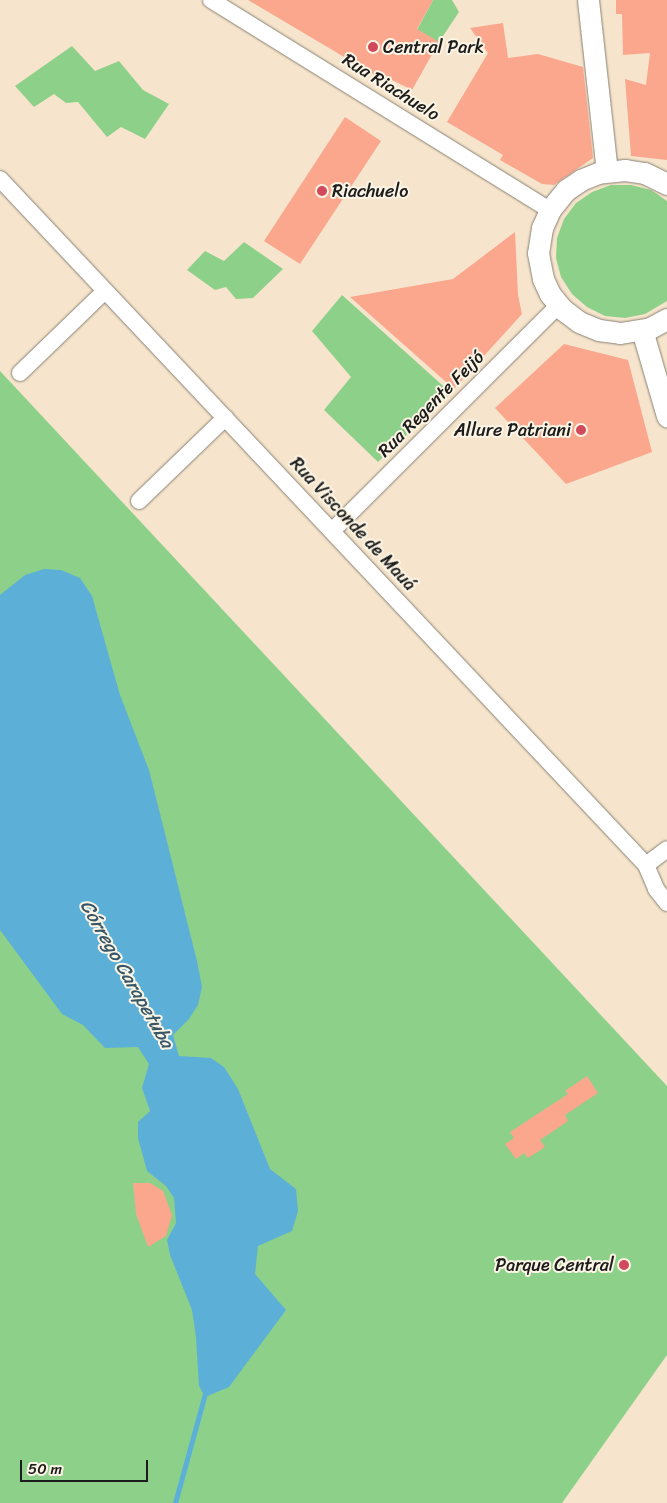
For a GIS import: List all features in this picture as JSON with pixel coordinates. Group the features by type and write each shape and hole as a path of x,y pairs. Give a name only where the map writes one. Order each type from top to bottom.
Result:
{"street":[{"name":"Rua Riachuelo","path":"211,0 550,210"},
{"path":"588,0 607,171"},
{"path":"666,181 635,171 607,171 589,176 573,185 559,197 550,210 540,236 539,262 546,287 559,305 579,322 599,330 620,333 642,330 667,319"},
{"name":"Rua Visconde de Mauá","path":"0,179 646,865 656,890 667,903"},
{"path":"20,373 105,291"},
{"name":"Rua Regente Feijó","path":"332,531 559,305"},
{"path":"642,330 667,416"},
{"path":"138,501 225,418"},
{"path":"646,865 667,849"}],"green space":[{"path":"433,0 452,0 459,12 439,42 411,41"},
{"path":"72,46 95,71 119,61 143,90 169,104 145,139 121,127 107,137 78,102 66,103 54,94 34,107 15,86"},
{"path":"611,185 631,185 651,190 667,201 667,301 645,314 625,318 605,316 587,307 572,294 561,277 556,258 557,238 564,219 576,203 592,192"},
{"path":"244,242 283,269 253,298 236,299 226,287 215,290 187,270 205,251 224,261"},
{"path":"342,295 451,393 378,462 324,410 351,377 312,331"},
{"name":"Parque Central","path":"0,371 667,1086 667,1355 562,1503 0,1503"}],"water":[{"path":"44,569 61,570 80,578 92,596 120,695 149,770 202,987 198,1005 189,1019 173,1035 179,1056 211,1058 224,1067 238,1089 270,1169 296,1189 298,1211 292,1231 258,1246 255,1274 286,1310 229,1387 205,1397 199,1386 196,1337 192,1310 170,1255 167,1240 176,1223 174,1198 166,1186 147,1171 138,1138 138,1122 150,1111 142,1088 149,1064 138,1047 105,1048 83,1025 62,1014 0,930 0,595 25,575"}],"building":[{"path":"248,0 433,0 417,29 439,42 412,90 390,79 388,83"},
{"path":"616,0 667,0 667,160 631,156 625,79 646,85 650,53 623,55 622,14 616,14"},
{"path":"503,23 508,58 538,54 583,67 593,158 554,185 542,184 500,160 503,155 447,122 488,53 470,28"},
{"name":"Riachuelo","path":"345,117 381,141 300,264 264,241"},
{"path":"515,232 518,295 522,314 454,389 350,297 453,279"},
{"name":"Allure Patriani","path":"564,344 628,360 652,452 566,484 495,408"},
{"path":"587,1076 598,1093 565,1115 568,1121 540,1140 545,1147 528,1158 524,1153 516,1159 505,1144 514,1138 510,1132 568,1094 565,1091"},
{"path":"133,1183 150,1183 163,1191 172,1215 166,1236 148,1247 136,1214"}],"waterway":[{"name":"Córrego Carapetuba","path":"175,1503 205,1393"}],"place":[{"name":"Central Park","path":"373,47"},
{"name":"Riachuelo","path":"322,191"},
{"name":"Allure Patriani","path":"581,430"},
{"name":"Parque Central","path":"624,1265"}]}
